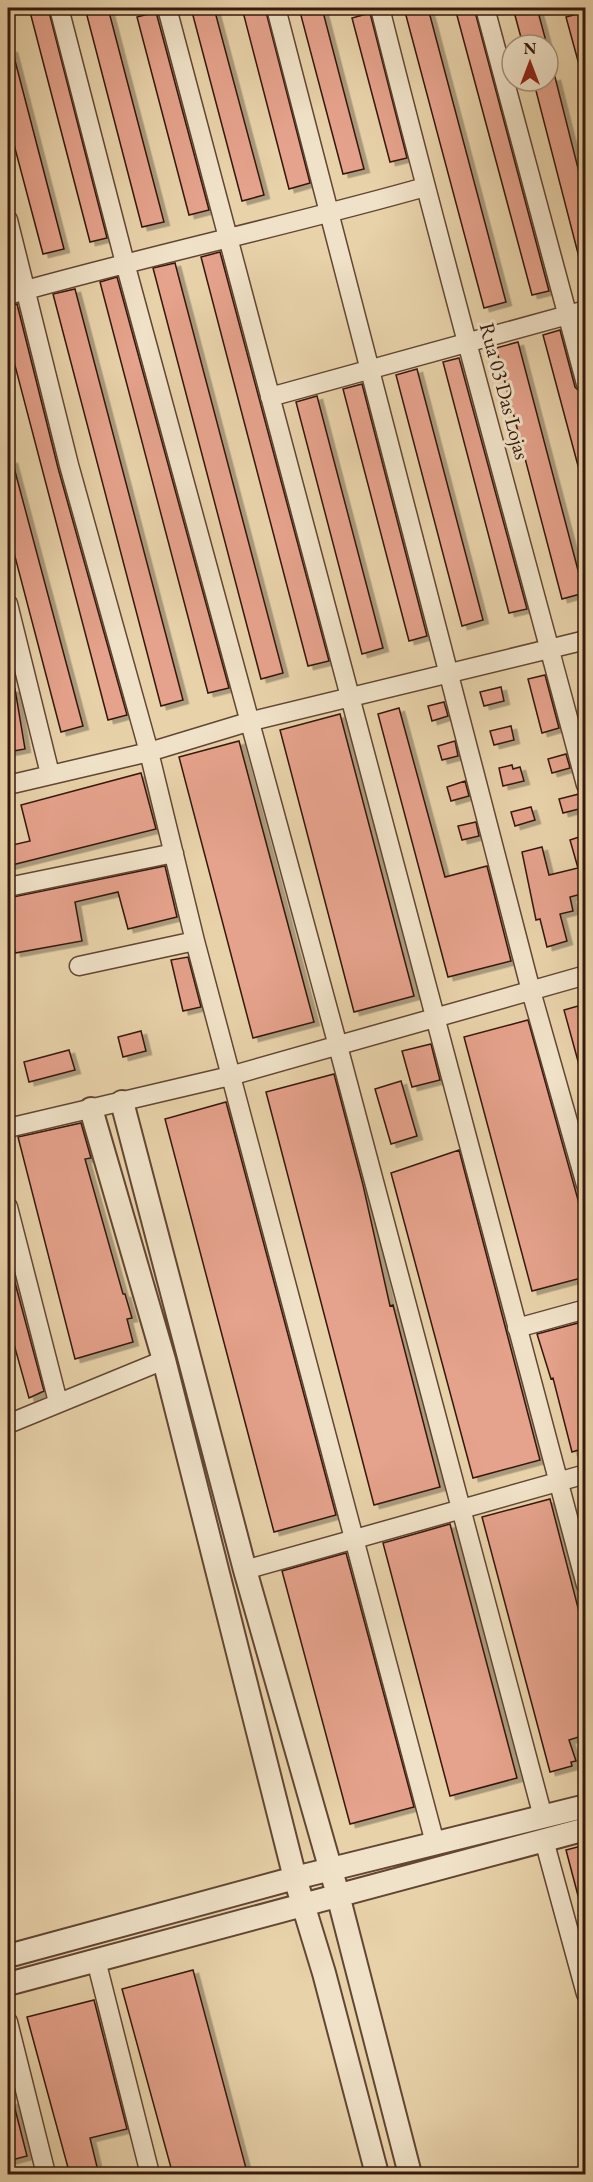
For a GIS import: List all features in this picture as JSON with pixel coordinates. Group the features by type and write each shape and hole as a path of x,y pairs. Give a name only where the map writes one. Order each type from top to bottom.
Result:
{"street":[{"path":"59,8 125,263 338,1046 543,1817"},
{"path":"167,8 352,698 517,1328 560,1480 585,1586"},
{"path":"276,8 531,991 585,1185"},
{"name":"Rua 03 Das Lojas","path":"380,8 425,187 469,342 585,785"},
{"path":"485,8 585,384"},
{"path":"8,295 125,263 329,214 425,187"},
{"path":"8,220 69,465 149,752 230,1076 435,1843"},
{"path":"270,397 585,310"},
{"path":"8,604 50,774"},
{"path":"8,784 149,752 249,722 585,640"},
{"path":"8,887 174,853"},
{"path":"79,966 195,941"},
{"path":"8,1128 230,1076 585,975"},
{"path":"122,1102 245,1570 338,1894 410,2175"},
{"path":"91,1109 164,1360 296,1878 377,2175"},
{"path":"8,1207 58,1402"},
{"path":"517,1328 585,1309"},
{"path":"8,1424 164,1360"},
{"path":"245,1570 585,1474"},
{"path":"8,1956 330,1869 585,1806"},
{"path":"8,1984 585,1829"},
{"path":"544,1840 585,1994"},
{"path":"96,1960 150,2175"},
{"path":"8,2022 46,2175"}],"building":[{"path":"29,8 48,8 107,238 90,242"},
{"path":"85,8 108,8 164,222 142,227"},
{"path":"191,8 214,8 264,195 242,201"},
{"path":"242,8 265,8 310,183 289,189"},
{"path":"299,8 322,8 364,169 343,174"},
{"path":"404,8 428,8 506,302 484,308"},
{"path":"455,8 474,8 549,291 532,295"},
{"path":"513,8 537,8 544,33 520,33"},
{"path":"156,12 209,210 189,215 137,17"},
{"path":"585,12 585,71 581,72 566,17"},
{"path":"370,13 407,158 390,162 352,18"},
{"path":"12,49 64,249 43,254 8,122 8,50"},
{"path":"537,93 559,93 585,196 585,265 581,265"},
{"path":"220,252 329,661 308,666 201,257"},
{"path":"175,263 283,673 261,679 153,268"},
{"path":"117,277 229,688 208,693 100,282"},
{"path":"75,289 183,700 161,706 53,294"},
{"path":"17,304 58,468 127,715 108,720 8,339 8,306"},
{"path":"560,330 575,387 582,394 585,407 585,477 581,477 543,335"},
{"path":"518,342 584,593 562,599 496,348"},
{"path":"459,358 527,609 509,613 443,362"},
{"path":"417,369 483,620 462,626 396,375"},
{"path":"362,384 427,636 409,641 343,389"},
{"path":"317,396 383,648 362,654 296,402"},
{"path":"12,460 83,726 61,732 8,530 8,461"},
{"path":"545,675 559,728 542,733 528,679"},
{"path":"501,687 504,701 484,706 480,692"},
{"path":"8,689 15,689 25,749 8,752"},
{"path":"444,702 448,716 432,721 428,706"},
{"path":"399,708 445,877 487,866 511,961 448,977 378,714"},
{"path":"340,714 414,996 354,1012 280,730"},
{"path":"511,726 514,740 494,745 490,731"},
{"path":"239,741 314,1022 253,1038 179,757"},
{"path":"455,741 458,756 442,760 438,746"},
{"path":"566,754 570,768 552,773 548,759"},
{"path":"512,765 513,769 520,767 524,781 503,786 499,768"},
{"path":"141,773 156,829 8,866 8,846 30,841 21,805"},
{"path":"465,781 469,796 451,801 447,787"},
{"path":"579,794 583,808 563,813 559,799"},
{"path":"531,807 535,820 515,826 511,812"},
{"path":"476,822 479,836 462,840 458,826"},
{"path":"585,835 585,893 570,897 573,911 560,914 567,941 547,947 540,919 536,920 522,852 542,847 549,875 578,868 570,840"},
{"path":"165,866 177,917 128,929 118,892 75,902 82,941 15,953 8,898"},
{"path":"188,957 201,1007 183,1011 171,960"},
{"path":"585,1004 585,1071 581,1072 564,1010"},
{"path":"528,1020 585,1225 585,1277 532,1291 464,1037"},
{"path":"141,1031 146,1051 123,1057 118,1037"},
{"path":"431,1044 440,1080 412,1087 402,1051"},
{"path":"69,1050 75,1070 29,1082 24,1062"},
{"path":"334,1074 363,1185 390,1306 393,1305 440,1487 374,1505 266,1092"},
{"path":"401,1081 417,1136 391,1144 375,1089"},
{"path":"226,1102 336,1515 274,1532 165,1119"},
{"path":"81,1123 91,1158 85,1159 123,1294 125,1294 132,1318 127,1319 133,1342 75,1359 18,1137"},
{"path":"459,1150 540,1460 473,1478 391,1173"},
{"path":"11,1268 44,1391 29,1398 8,1323 8,1269"},
{"path":"578,1323 585,1348 585,1370 580,1372 585,1390 585,1448 572,1452 553,1378 551,1379 537,1334"},
{"path":"550,1499 585,1635 585,1735 569,1740 576,1761 571,1762 572,1766 550,1772 482,1517"},
{"path":"450,1524 517,1778 450,1796 383,1543"},
{"path":"346,1553 414,1807 350,1824 282,1571"},
{"path":"585,1845 585,1906 581,1907 566,1850"},
{"path":"193,1970 247,2172 236,2175 173,2175 122,1989"},
{"path":"94,2000 127,2129 90,2138 99,2175 70,2175 27,2017"},
{"path":"8,2101 13,2101 27,2156 8,2161"}]}
